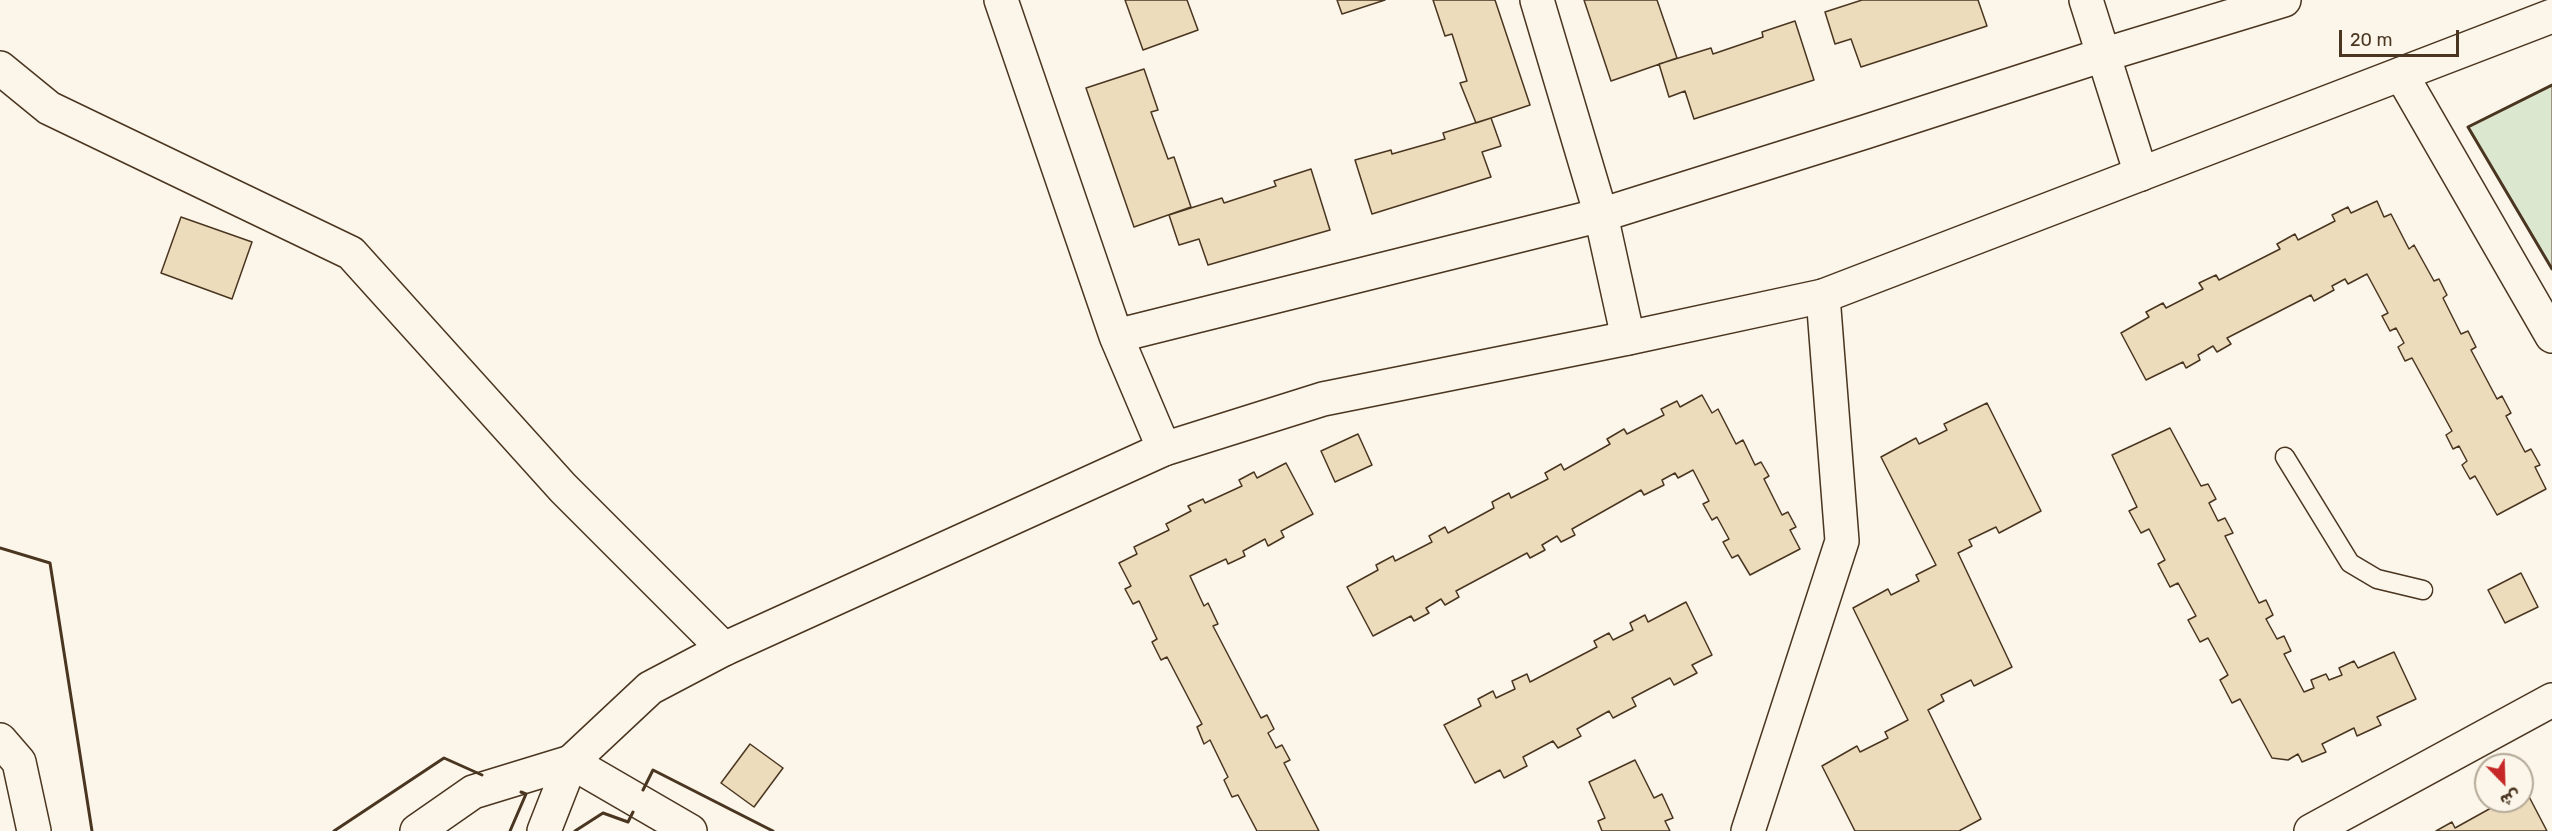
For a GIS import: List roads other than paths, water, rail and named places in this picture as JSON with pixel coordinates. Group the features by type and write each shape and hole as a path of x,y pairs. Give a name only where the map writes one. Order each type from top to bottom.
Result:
{"street":[{"path":"1001,0 1116,336 1164,449"},
{"path":"1537,0 1601,215 1628,338"},
{"path":"2086,0 2141,174"},
{"path":"1116,336 1601,215 2103,54 2284,0"},
{"path":"544,831 571,762 650,688 724,649 1164,449 1323,399 1823,296 2552,16"},
{"path":"0,68 49,108 351,253 563,488 724,649"},
{"path":"2401,74 2552,336"},
{"path":"1748,831 1842,541 1823,296"},
{"path":"2311,831 2552,700"},
{"path":"0,740 19,762 34,831"},
{"path":"417,831 473,792 571,762 690,831"}],"lane":[{"path":"2285,457 2350,563 2377,579 2423,590"}]}
